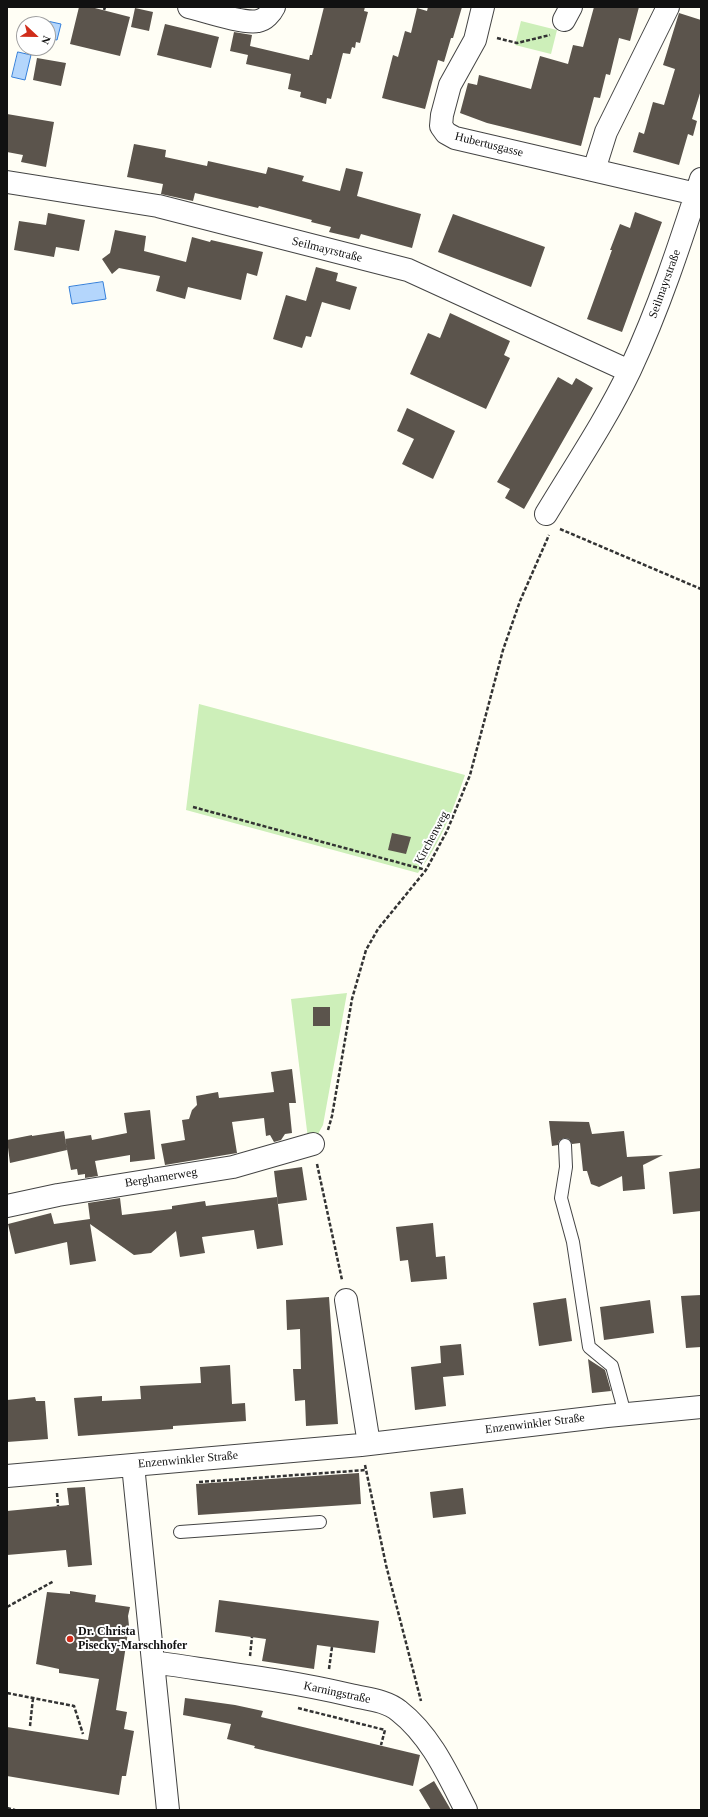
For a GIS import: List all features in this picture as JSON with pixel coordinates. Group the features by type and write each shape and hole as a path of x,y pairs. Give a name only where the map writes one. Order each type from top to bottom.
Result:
{"street":[{"path":"189,7 244,21 258,22 266,18 274,7"},
{"name":"Hubertusgasse","path":"483,7 475,40 450,85 442,115 441,126 446,133 455,138 594,170 699,187"},
{"path":"594,170 606,132 668,7"},
{"name":"Seilmayrstraße","path":"7,182 158,206 408,270 629,371"},
{"name":"Seilmayrstraße","path":"551,525 629,371 672,270 699,187"},
{"name":"Berghamerweg","path":"7,1206 58,1195 233,1167 313,1144"},
{"path":"346,1300 365,1445"},
{"name":"Enzenwinkler Straße","path":"7,1476 365,1445 625,1414 701,1407"},
{"path":"133,1465 168,1810"},
{"name":"Karningstraße","path":"153,1662 325,1689 388,1704 399,1711 426,1739 437,1756 466,1810"}],"lane":[{"path":"565,1144 566,1167 561,1198 574,1249 589,1347 612,1366 625,1414"},
{"path":"180,1532 320,1522"}],"path":[{"path":"475,40 483,35 516,43 551,35 567,14"},
{"path":"551,525 701,589"},
{"name":"Kirchenweg","path":"313,1144 324,1136 330,1127 352,999 366,950 378,929 426,870 441,845 459,804 470,775 503,650 520,601 551,525"},
{"path":"193,807 426,870"},
{"path":"313,1144 346,1300"},
{"path":"365,1445 386,1565 422,1705"},
{"path":"56,1487 58,1506"},
{"path":"7,1607 54,1581"},
{"path":"250,1657 252,1637"},
{"path":"329,1670 332,1647"},
{"path":"7,1693 74,1706 83,1734"},
{"path":"30,1726 34,1698"},
{"path":"381,1745 385,1730"},
{"path":"7,1808 15,1810"}],"green space":[{"path":"521,21 557,30 551,54 515,45"},
{"path":"199,704 465,775 445,826 433,850 418,873 186,810"},
{"path":"347,993 323,1125 318,1134 308,1139 291,999"}],"water":[{"path":"56,23 61,24 56,40"},
{"path":"17,56 31,56 25,80 12,77"},
{"path":"103,282 106,299 72,304 69,287"}],"building":[{"path":"79,7 91,7 130,17 120,56 70,44"},
{"path":"324,7 365,7 364,11 368,12 360,43 356,42 355,48 352,47 350,54 343,53 331,99 327,98 326,104 300,97 301,92 288,89 291,74 246,64 248,55 230,51 234,32 252,35 250,46 309,60 310,55 312,55"},
{"path":"428,7 462,7 444,62 438,60 425,109 382,98 393,55 398,57 405,31 411,33 417,8 427,11"},
{"path":"594,7 639,7 630,41 619,38 610,75 606,74 600,98 594,97 581,146 487,123 460,113 468,83 477,85 479,75 531,89 540,56 568,64 573,45 583,47"},
{"path":"135,8 153,12 149,31 131,27"},
{"path":"679,13 701,20 701,90 692,119 697,121 693,136 688,134 679,165 633,152 639,132 644,134 653,102 664,105 675,69 663,65"},
{"path":"165,24 219,37 211,68 157,55"},
{"path":"37,58 66,63 61,86 33,80"},
{"path":"7,114 54,122 46,167 21,162 23,155 7,152"},
{"path":"134,144 166,150 165,157 207,166 208,161 266,174 268,167 304,176 302,181 340,191 346,168 363,172 357,196 421,214 412,248 361,234 359,239 329,232 331,227 311,222 312,220 259,206 258,208 195,193 193,201 161,194 163,184 127,177"},
{"path":"635,212 662,222 622,332 587,319 620,224 630,228"},
{"path":"48,213 85,220 79,251 56,247 54,257 14,250 19,221 46,225"},
{"path":"453,214 545,247 531,287 438,252"},
{"path":"115,230 146,236 144,251 186,262 192,237 263,252 257,276 247,273 241,300 188,287 185,299 156,291 160,276 119,268 112,274 102,259 110,253"},
{"path":"316,267 338,273 336,281 357,287 350,310 322,302 311,337 306,336 302,348 273,339 286,295 306,301"},
{"path":"450,313 510,341 504,355 510,358 486,409 410,374 428,333 440,338"},
{"path":"558,377 572,385 576,378 593,388 524,509 505,498 510,489 497,482"},
{"path":"407,408 455,431 433,479 402,464 414,439 397,431"},
{"path":"392,833 411,837 406,854 388,850"},
{"path":"313,1007 330,1007 330,1026 313,1026"},
{"path":"292,1069 296,1103 289,1103 292,1133 285,1134 281,1140 274,1142 270,1135 266,1136 264,1118 232,1122 237,1153 165,1165 161,1144 185,1140 182,1120 189,1119 192,1110 197,1105 196,1096 218,1092 219,1098 274,1092 271,1072"},
{"path":"150,1110 155,1159 130,1162 130,1155 95,1161 98,1176 85,1178 85,1174 78,1175 77,1169 71,1170 65,1139 91,1135 92,1140 127,1133 124,1113"},
{"path":"549,1121 589,1122 592,1134 624,1131 627,1157 663,1155 643,1165 645,1189 623,1191 622,1176 599,1187 591,1184 587,1171 583,1171 580,1143 572,1144 569,1139 564,1138 559,1141 558,1145 552,1146"},
{"path":"64,1131 67,1150 10,1163 7,1140"},
{"path":"302,1167 307,1200 278,1204 274,1171"},
{"path":"701,1168 701,1211 673,1214 669,1172"},
{"path":"277,1197 283,1245 257,1249 254,1230 202,1237 205,1253 180,1257 176,1231 151,1253 134,1255 90,1224 96,1261 70,1265 67,1242 15,1254 8,1224 51,1213 54,1224 90,1219 88,1203 120,1198 122,1215 172,1209 172,1206 205,1201 206,1206"},
{"path":"433,1223 436,1257 445,1256 447,1279 411,1282 408,1260 400,1261 396,1227"},
{"path":"701,1295 701,1347 686,1348 681,1296"},
{"path":"329,1297 338,1424 306,1426 305,1400 295,1401 293,1369 301,1369 300,1329 287,1330 286,1300"},
{"path":"566,1298 572,1341 539,1346 533,1303"},
{"path":"650,1300 654,1333 604,1340 600,1307"},
{"path":"461,1344 464,1375 443,1377 446,1406 415,1410 411,1367 441,1363 440,1346"},
{"path":"588,1359 605,1370 611,1391 592,1393"},
{"path":"230,1365 232,1404 245,1403 246,1421 173,1426 173,1429 78,1436 74,1398 102,1396 102,1401 141,1399 140,1386 201,1383 200,1367"},
{"path":"35,1397 36,1401 45,1401 48,1439 7,1442 7,1400"},
{"path":"359,1473 361,1504 198,1515 196,1484"},
{"path":"85,1487 92,1565 68,1567 66,1550 7,1555 7,1511 69,1505 67,1488"},
{"path":"463,1488 466,1514 433,1518 430,1492"},
{"path":"70,1591 96,1595 95,1602 130,1607 128,1616 129,1626 116,1710 127,1712 124,1729 134,1731 126,1776 122,1776 119,1795 7,1776 7,1727 88,1740 99,1679 59,1673 59,1669 36,1664 47,1592 70,1594"},
{"path":"219,1600 379,1621 375,1653 317,1645 314,1669 262,1661 266,1639 215,1632"},
{"path":"185,1698 235,1705 263,1711 261,1717 420,1755 413,1786 254,1748 255,1746 227,1739 231,1724 183,1715"},
{"path":"434,1781 451,1810 431,1810 419,1790"}],"place":[{"name":"Dr. Christa Pisecky-Marschhofer","path":"70,1639"}]}
